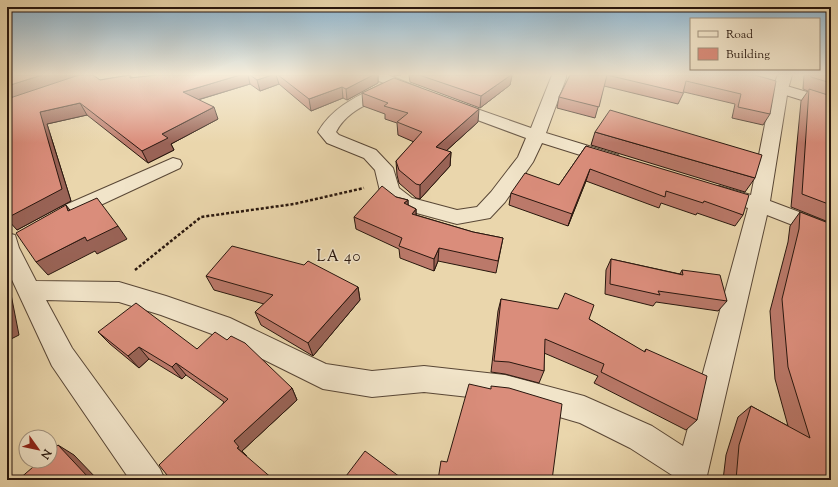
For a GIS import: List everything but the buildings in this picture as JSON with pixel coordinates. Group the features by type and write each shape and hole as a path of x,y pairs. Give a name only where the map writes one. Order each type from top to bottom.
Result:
{"street":[{"path":"369,98 341,113 331,122 327,132 333,139 370,154 384,168 390,191 405,203 457,217 483,213 498,197 527,158 552,98"},
{"path":"432,98 537,136 626,163"},
{"path":"30,291 119,292 166,306 220,326 323,376 372,384 424,379 505,388 584,410 641,437 691,475 759,204 780,98"},
{"path":"817,98 831,104"},
{"path":"53,221 66,213 173,164"},
{"path":"700,186 759,204 831,232"},
{"path":"12,243 30,291 62,357 149,480"}],"path":[{"path":"108,292 201,217 294,204 387,182"}],"district":[{"name":"LA 40","path":"339,257"}]}
